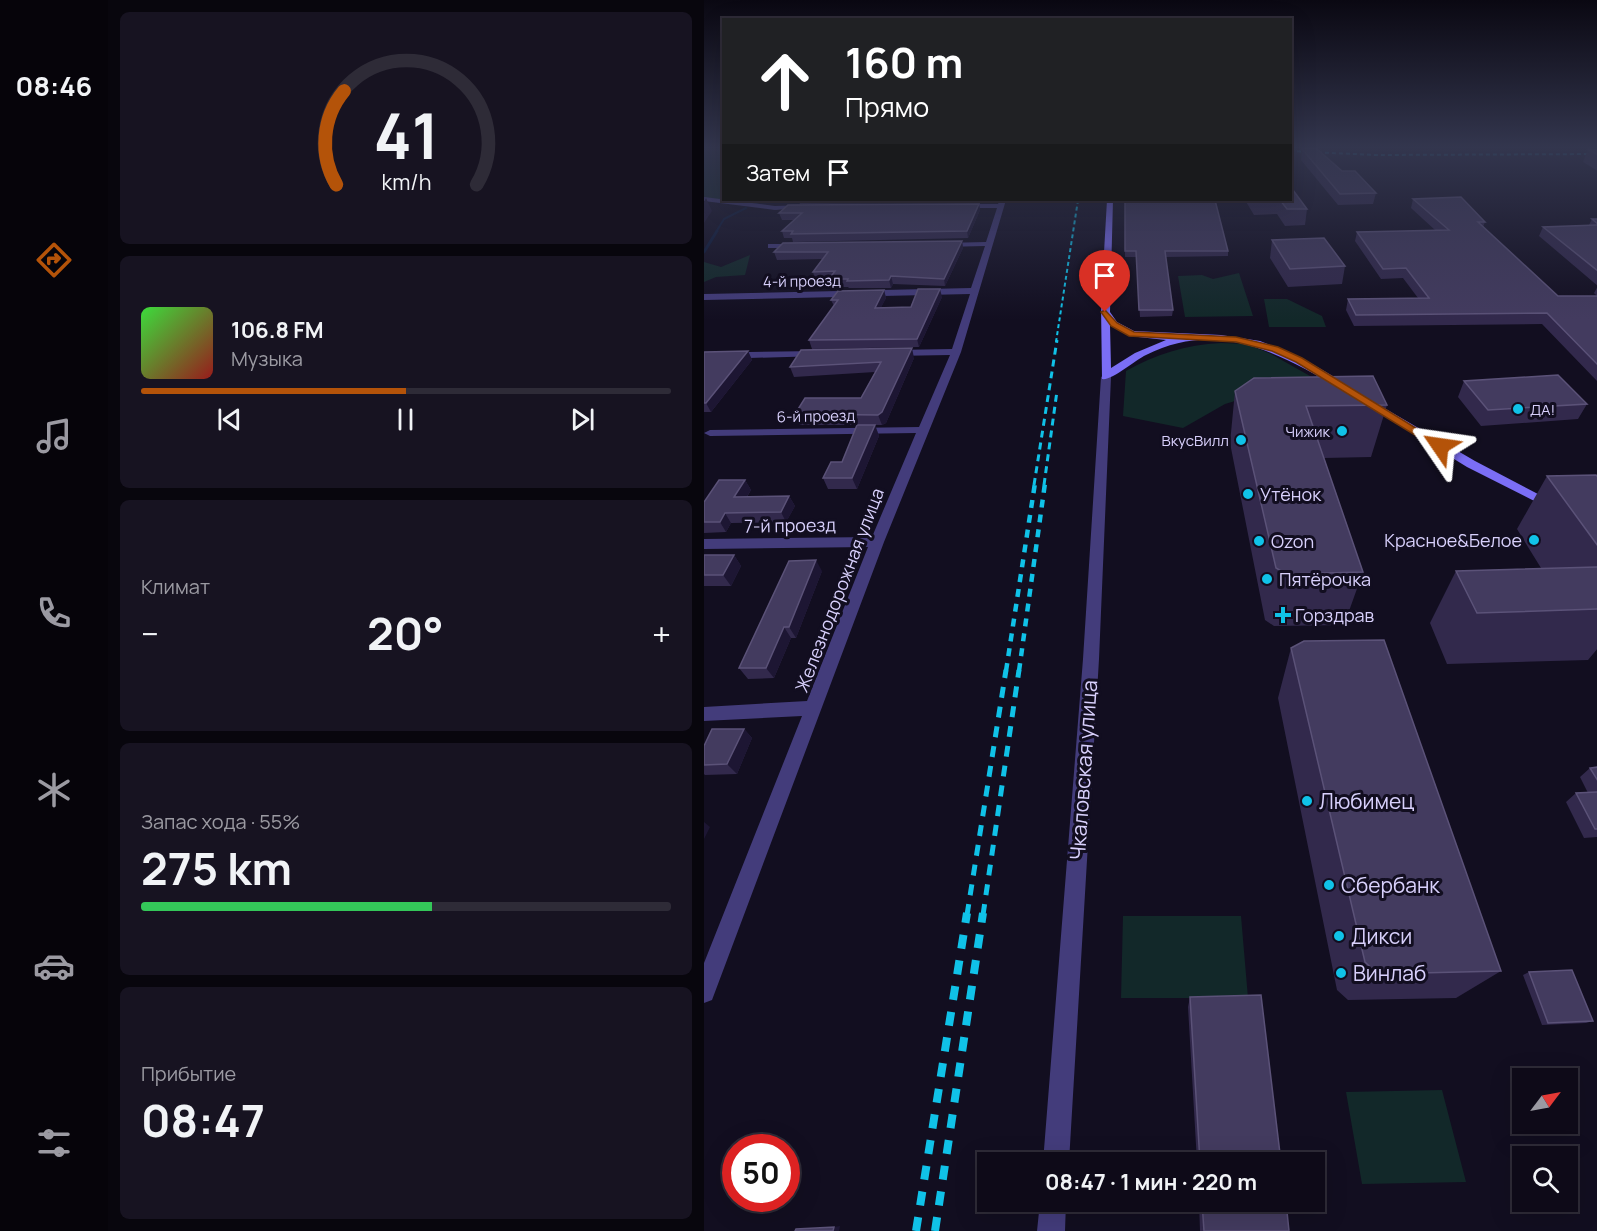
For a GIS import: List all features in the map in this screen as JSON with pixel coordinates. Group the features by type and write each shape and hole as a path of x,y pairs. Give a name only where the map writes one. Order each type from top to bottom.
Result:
{"main road":[{"path":"1106,377 1105,312 1110,205"},
{"path":"1105,312 1114,324 1148,343 1143,352"},
{"path":"1106,346 1117,337 1134,335 1257,343 1299,360 1471,464 1564,509"},
{"path":"1106,377 1120,364 1143,352 1180,338"},
{"path":"1106,346 1114,354 1143,352"}],"street":[{"path":"755,205 775,208 810,207"},
{"path":"953,206 962,205"},
{"name":"Железнодорожная улица","path":"704,992 877,542 956,352 1001,205"},
{"path":"933,245 990,244"},
{"path":"771,246 806,246"},
{"name":"4-й проезд","path":"704,297 974,291"},
{"path":"887,353 956,352"},
{"path":"749,355 829,354"},
{"name":"Чкаловская улица","path":"1057,1152 1091,658 1106,377"},
{"name":"6-й проезд","path":"710,433 923,430"},
{"name":"7-й проезд","path":"704,544 877,542"},
{"path":"704,714 814,708"},
{"path":"1051,1231 1053,1212"}],"green space":[{"path":"750,255 745,275 716,277 704,282 704,262 721,267"},
{"path":"1239,273 1253,316 1185,317 1178,276 1202,275 1213,279"},
{"path":"1264,299 1287,299 1322,316 1326,327 1269,327"},
{"path":"1221,343 1247,344 1271,354 1358,403 1235,401 1225,404 1183,428 1123,416 1126,371 1171,351"},
{"path":"1123,916 1241,916 1248,998 1121,998"},
{"path":"1442,1090 1466,1182 1362,1184 1346,1092"}],"building":[{"path":"787,205 978,205 967,231 791,234 793,231 782,231 802,213 779,213"},
{"path":"1125,205 1216,205 1228,251 1165,251 1173,310 1139,310 1136,251 1125,251"},
{"path":"1284,205 1304,205 1307,209 1287,209"},
{"path":"1420,205 1469,205 1485,222 1478,222 1558,296 1598,296 1598,365 1547,313 1356,315 1348,299 1429,298 1406,268 1383,269 1357,232 1449,230"},
{"path":"1598,225 1598,271 1543,227"},
{"path":"1324,238 1345,266 1290,269 1272,240"},
{"path":"962,241 944,279 891,276 889,280 829,279 835,271 813,272 828,252 774,252 783,243"},
{"path":"918,289 940,289 917,339 809,340 838,300 831,300 838,291 884,290 875,308 911,307"},
{"path":"912,348 882,412 878,415 795,414 805,398 861,398 881,362 790,367 801,350"},
{"path":"748,351 706,403 704,403 704,352"},
{"path":"1558,375 1587,404 1488,410 1464,381"},
{"path":"1373,376 1387,405 1306,406 1363,572 1286,574 1276,568 1235,391 1254,378"},
{"path":"857,425 875,425 852,478 823,478 831,462 842,462"},
{"path":"1596,475 1598,477 1598,546 1547,476"},
{"path":"719,480 745,480 734,497 789,496 781,512 725,513 720,522 704,522 704,502"},
{"path":"704,555 734,555 723,575 704,575"},
{"path":"816,560 789,627 784,627 766,668 739,668 789,561"},
{"path":"1598,567 1598,609 1477,613 1456,571"},
{"path":"1384,640 1501,971 1378,974 1365,962 1291,648 1304,641"},
{"path":"712,729 744,729 727,764 704,765 704,746"},
{"path":"1598,767 1598,781 1590,768"},
{"path":"1598,792 1598,829 1595,829 1576,793"},
{"path":"1572,970 1593,1021 1548,1023 1529,972"},
{"path":"1261,995 1280,1152 1199,1152 1190,997"},
{"path":"1203,1212 1287,1212 1289,1231 1204,1231"},
{"path":"834,1227 833,1231 795,1231 796,1229"}],"waterway":[{"path":"716,232 724,219 746,208"},
{"path":"704,252 717,231"}],"railway":[{"path":"1056,342 1077,205"},
{"path":"1034,485 1057,340"},
{"path":"1044,485 1057,391"},
{"path":"1006,671 1035,483"},
{"path":"1019,671 1045,483"},
{"path":"967,915 1006,670"},
{"path":"983,915 1019,670"},
{"path":"916,1231 967,913"},
{"path":"935,1231 983,913"}],"place":[{"name":"ДА!","path":"1518,409"},
{"name":"Чижик","path":"1342,431"},
{"name":"ВкусВилл","path":"1241,440"},
{"name":"Утёнок","path":"1248,494"},
{"name":"Красное&Белое","path":"1534,540"},
{"name":"Ozon","path":"1259,541"},
{"name":"Пятёрочка","path":"1267,579"},
{"name":"Горздрав","path":"1283,615"},
{"name":"Любимец","path":"1307,801"},
{"name":"Сбербанк","path":"1329,885"},
{"name":"Дикси","path":"1339,936"},
{"name":"Винлаб","path":"1341,973"}],"route":[{"path":"1105,312 1114,324 1132,334 1180,338 1221,338 1257,343 1275,349 1299,360 1440,446"}]}
